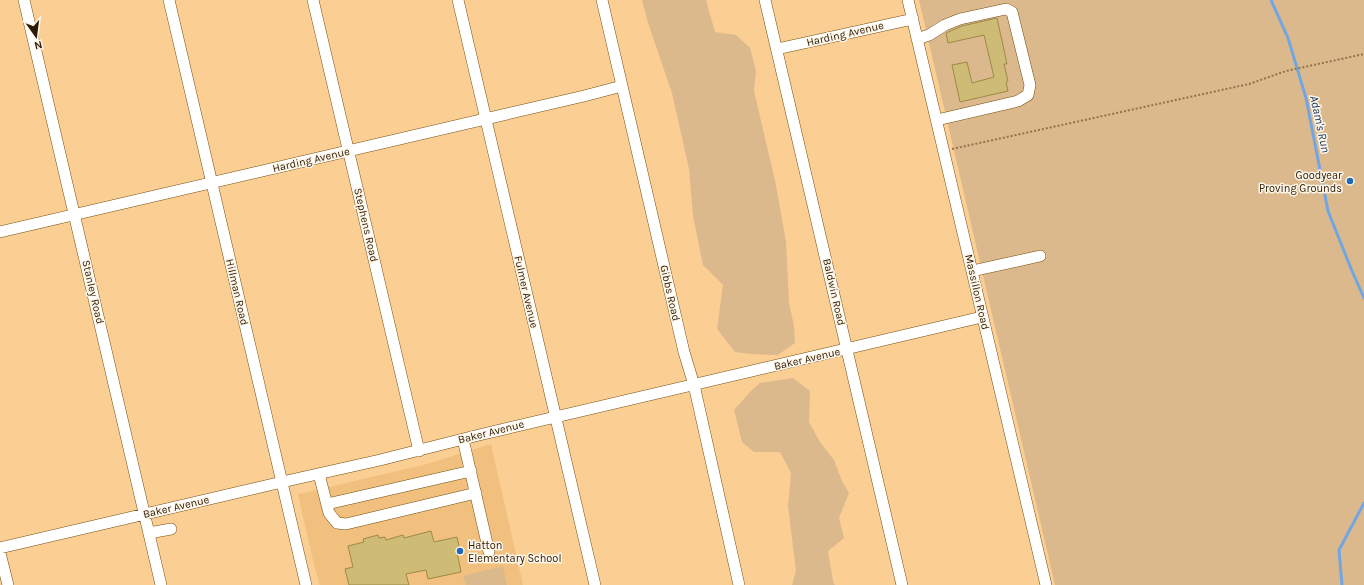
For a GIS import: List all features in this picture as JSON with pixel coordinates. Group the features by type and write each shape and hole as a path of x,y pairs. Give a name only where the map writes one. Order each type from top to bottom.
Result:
{"street":[{"name":"Stanley Road","path":"24,0 161,585"},
{"name":"Hillman Road","path":"169,0 306,585"},
{"name":"Stephens Road","path":"313,0 419,451"},
{"name":"Fulmer Avenue","path":"458,0 595,585"},
{"name":"Gibbs Road","path":"602,0 684,352 694,385 739,585"},
{"name":"Baldwin Road","path":"765,0 778,49 902,585"},
{"name":"Massillon Road","path":"908,0 1046,585"},
{"path":"917,39 929,35 945,25 960,19 995,10 1006,9 1012,12 1030,85 1028,96 1018,101 937,120"},
{"name":"Harding Avenue","path":"778,49 913,19"},
{"name":"Harding Avenue","path":"0,232 622,86"},
{"path":"972,271 1040,256"},
{"name":"Baker Avenue","path":"0,548 419,451 555,417 982,317"},
{"path":"464,439 489,552"},
{"path":"327,504 471,471"},
{"path":"319,474 329,513 337,523 346,524 476,493"},
{"path":"149,533 171,529"},
{"path":"0,553 8,585"}],"path":[{"path":"944,150 1249,84 1295,69 1364,54"}],"shaded area":[{"path":"642,0 706,0 715,32 736,35 750,48 756,71 754,91 776,185 786,242 789,303 794,326 795,343 778,355 735,352 717,329 723,285 703,265 693,216 689,169 672,93 648,23"},
{"path":"919,0 1364,0 1364,585 1055,585"},
{"path":"793,378 810,391 809,422 820,442 834,460 842,481 849,493 839,518 844,538 828,551 835,585 792,585 796,571 788,506 791,473 780,452 754,452 742,442 734,410 760,383"},
{"path":"491,444 523,585 320,585 315,569 299,494 427,464"},
{"path":"503,566 507,585 466,585 463,576"}],"building":[{"path":"997,18 1007,64 1004,64 1008,81 1006,82 1008,91 960,102 952,65 967,62 972,83 994,77 984,35 948,43 946,33 962,26"},
{"path":"431,531 434,542 457,537 460,551 457,552 461,572 428,579 426,570 406,574 409,585 349,585 345,569 353,567 348,546 364,542 363,539 378,535 379,538 385,537 386,540 403,535 404,538"}],"waterway":[{"name":"Adam's Run","path":"1271,0 1288,38 1306,98 1328,211 1364,298"},
{"name":"Adam's Run","path":"1342,585 1339,550 1364,503"}],"place":[{"name":"Goodyear Proving Grounds","path":"1350,181"},
{"name":"Hatton Elementary School","path":"460,551"}]}
